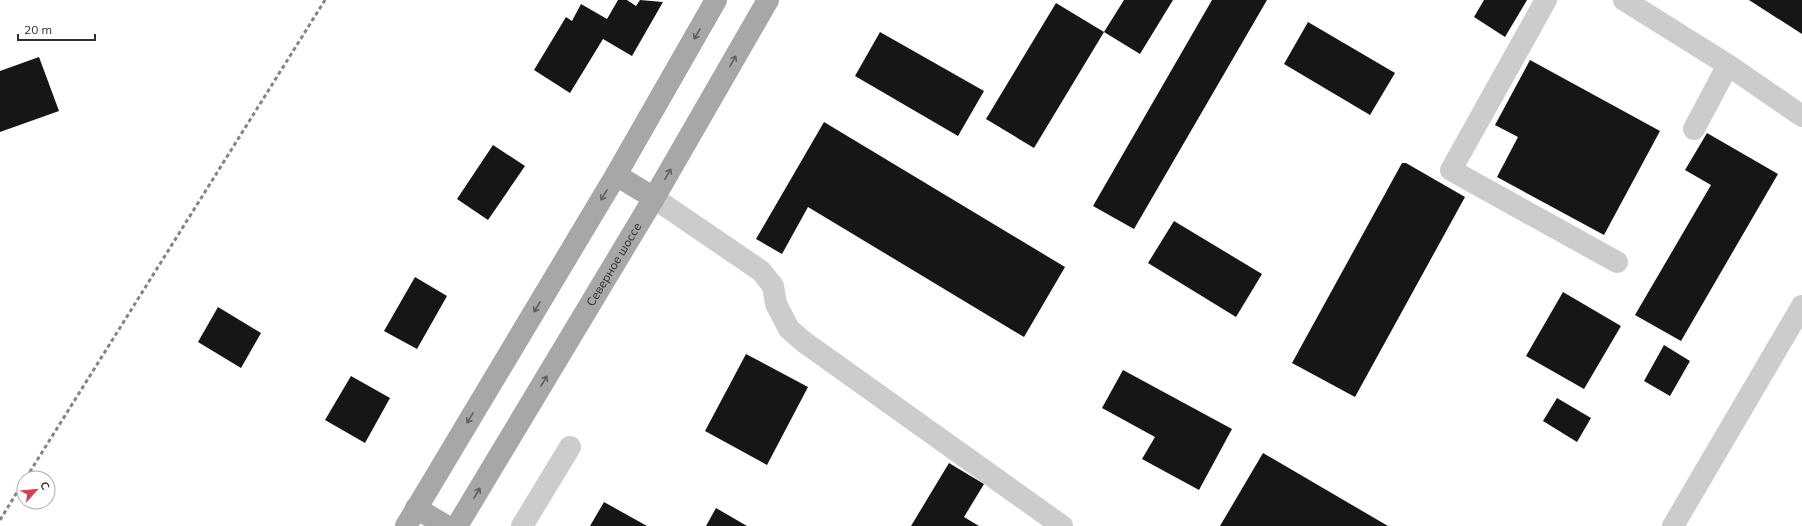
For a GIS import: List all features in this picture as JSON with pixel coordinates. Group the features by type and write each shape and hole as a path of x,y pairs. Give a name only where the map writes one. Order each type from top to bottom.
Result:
{"main road":[{"path":"446,526 411,517 616,175 716,0"},
{"name":"Северное шоссе","path":"457,526 654,198 768,0"},
{"path":"616,175 654,198"}],"lane":[{"path":"1546,0 1450,170 1617,262"},
{"path":"1624,0 1728,65 1802,116"},
{"path":"1694,129 1728,65"},
{"path":"654,198 761,271 773,286 776,304 789,329 804,342 1062,526"},
{"path":"1673,526 1802,306"},
{"path":"522,526 570,447"}],"building":[{"path":"618,0 627,0 636,6 640,0 663,2 632,56 603,39 570,93 534,70 566,17 572,21 581,4 607,19"},
{"path":"1124,0 1173,0 1140,54 1104,32"},
{"path":"1212,0 1267,0 1134,229 1093,206"},
{"path":"1484,0 1527,0 1505,37 1474,17"},
{"path":"1749,0 1802,0 1802,34"},
{"path":"1056,3 1104,32 1034,148 986,119"},
{"path":"1308,22 1395,73 1370,115 1284,64"},
{"path":"880,32 984,91 958,136 855,76"},
{"path":"39,57 59,111 0,132 0,71"},
{"path":"1530,60 1660,131 1604,235 1497,177 1518,137 1495,125"},
{"path":"824,122 1065,267 1024,337 808,207 782,254 756,239"},
{"path":"1707,133 1778,174 1681,341 1635,315 1711,185 1685,170"},
{"path":"493,145 525,166 488,220 457,199"},
{"path":"1402,163 1406,163 1465,197 1355,397 1292,363"},
{"path":"1174,221 1262,274 1236,317 1148,263"},
{"path":"415,277 447,296 417,349 384,331"},
{"path":"1563,292 1621,326 1584,389 1526,356"},
{"path":"218,307 261,333 241,368 198,342"},
{"path":"1664,345 1690,361 1670,396 1644,381"},
{"path":"746,354 808,387 767,465 705,431"},
{"path":"1123,370 1232,429 1199,490 1142,459 1155,437 1102,408"},
{"path":"351,376 390,398 365,443 325,420"},
{"path":"1557,398 1591,418 1577,442 1543,421"},
{"path":"1263,453 1388,526 1220,526"},
{"path":"949,463 984,484 964,517 979,526 911,526"},
{"path":"604,502 647,526 590,526"},
{"path":"716,508 747,526 706,526"}],"railway":[{"path":"31,470 325,0"},
{"path":"0,520 16,494"}]}
